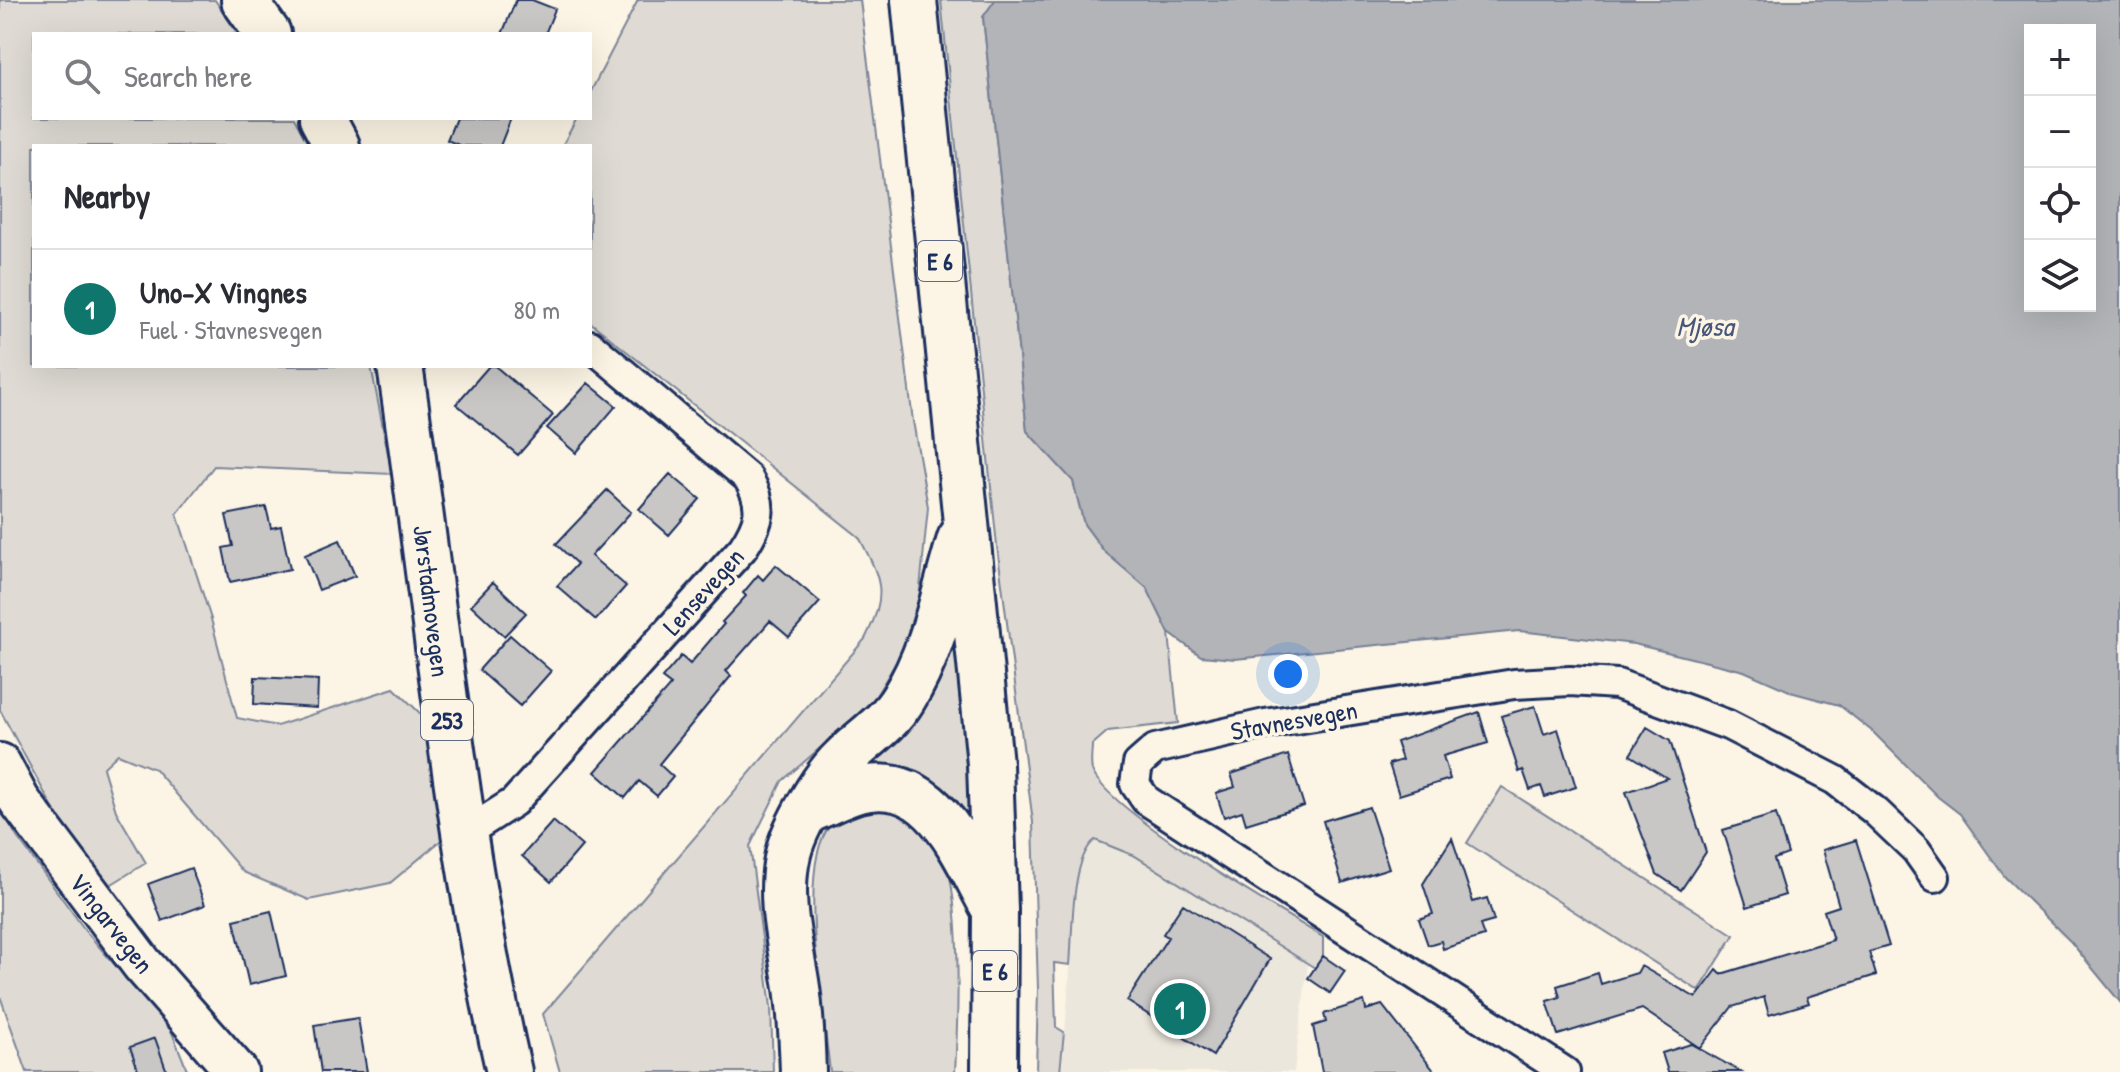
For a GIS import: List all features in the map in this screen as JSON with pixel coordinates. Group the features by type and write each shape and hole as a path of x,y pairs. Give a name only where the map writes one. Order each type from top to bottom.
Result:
{"main road":[{"path":"244,0 267,32"},
{"name":"E 6","path":"914,0 990,764 995,910 994,1072"},
{"path":"323,120 336,144"},
{"name":"Jørstadmovegen","path":"400,368 464,834 509,1072"},
{"path":"803,1072 784,884 789,850 809,810 840,761 881,726 901,702 915,678 937,623 965,521"},
{"path":"809,810 866,789 893,789 911,794 943,818 995,910"}],"street":[{"name":"Lensevegen","path":"464,834 514,802 743,548 758,524 758,494 748,478 592,347"},
{"name":"Stavnesvegen","path":"1565,1072 1146,800 1135,784 1138,764 1155,749 1295,718 1514,684 1570,681 1617,684 1728,725 1835,780 1875,811 1916,850 1935,877"},
{"name":"Vingarvegen","path":"0,764 19,800 142,964 237,1072"}],"shaded area":[{"path":"0,0 215,0 237,32 32,32 32,120 295,120 308,144 32,144 32,368 371,368 392,474 214,466 177,514 211,619 237,718 277,726 394,688 426,719 445,837 390,883 309,900 243,872 155,769 118,754 103,768 116,811 146,863 107,887 56,814 0,710"},
{"path":"638,0 860,0 913,421 928,507 916,630 871,704 782,781 750,846 771,1007 773,1072 560,1072 543,1014 865,639 879,598 877,576 859,537 592,324 592,144 563,144 576,120 592,120 592,89"},
{"path":"941,0 995,0 983,17 1027,431 1073,481 1084,524 1104,551 1147,588 1169,633 1178,723 1108,731 1092,745 1092,770 1104,788 1160,834 1323,937 1323,956 1315,968 1135,856 1095,840 1081,863 1077,880 1070,965 1054,963 1056,1027 1064,1032 1060,1072 1036,1072 1038,989 1033,822 997,546"},
{"path":"955,629 971,824 850,771"},
{"path":"1502,787 1734,935 1699,991 1467,843"},
{"path":"884,798 931,828 944,854 951,882 957,949 955,1072 830,1072 813,906 820,846 830,826 842,816"},
{"path":"0,807 17,837 88,934 171,1030 188,1072 27,1072 0,996"},
{"path":"1101,836 1310,948 1294,1072 1062,1072 1080,840"}],"water":[{"name":"Mjøsa","path":"995,0 2120,0 2120,1002 2071,942 2005,877 1960,814 1938,797 1873,732 1839,705 1794,693 1744,671 1634,644 1519,631 1235,659 1201,656 1169,633 1147,588 1104,551 1084,524 1073,481 1027,431 983,17"}],"building":[{"path":"516,0 532,0 555,9 546,32 503,32"},
{"path":"455,120 510,120 501,144 456,144 447,140"},
{"path":"487,368 497,368 553,415 518,455 456,404"},
{"path":"588,383 616,406 576,453 547,428"},
{"path":"670,474 700,499 669,535 639,509"},
{"path":"607,490 631,512 591,556 626,586 596,620 557,586 577,564 556,544"},
{"path":"266,507 271,528 281,526 290,569 230,582 223,548 233,546 226,515"},
{"path":"340,540 355,576 319,590 305,555"},
{"path":"776,565 820,602 789,637 770,621 726,671 731,676 659,764 673,777 657,796 639,781 625,798 595,772 671,685 662,678 681,656 690,664 746,596 743,593 758,575 763,580"},
{"path":"493,582 526,613 504,636 471,605"},
{"path":"510,635 551,671 520,706 479,670"},
{"path":"255,677 318,680 317,708 254,704"},
{"path":"1535,706 1544,734 1558,729 1576,787 1545,797 1541,786 1530,790 1523,770 1519,772 1501,716"},
{"path":"1479,712 1488,743 1443,756 1450,779 1399,795 1389,764 1402,760 1396,742"},
{"path":"1647,727 1670,741 1706,852 1681,890 1657,874 1626,792 1667,778 1630,755"},
{"path":"1288,755 1304,806 1246,824 1242,811 1224,817 1216,793 1235,787 1231,774"},
{"path":"1369,807 1389,868 1342,883 1323,821"},
{"path":"1776,814 1788,854 1774,859 1785,895 1747,907 1723,830"},
{"path":"553,821 582,846 551,882 522,856"},
{"path":"1452,838 1473,902 1487,898 1494,921 1480,925 1484,936 1443,949 1441,941 1428,945 1419,919 1433,914 1423,884"},
{"path":"1856,840 1889,946 1869,952 1876,975 1807,997 1809,1003 1769,1015 1764,997 1732,1007 1700,1048 1642,1009 1558,1035 1547,1001 1560,997 1557,986 1598,973 1601,984 1637,973 1641,966 1696,998 1717,970 1721,974 1833,940 1824,911 1839,906 1823,850"},
{"path":"191,868 205,905 162,921 148,884"},
{"path":"1183,904 1270,959 1213,1056 1127,1001 1168,937 1163,934"},
{"path":"271,911 286,976 249,985 234,920"},
{"path":"1323,956 1345,971 1330,993 1308,978"},
{"path":"1364,1001 1366,1010 1382,1005 1435,1072 1322,1072 1313,1026 1326,1022 1324,1014"},
{"path":"358,1018 367,1072 321,1072 314,1025"},
{"path":"155,1038 167,1072 139,1072 130,1047"},
{"path":"1691,1044 1741,1072 1668,1072 1662,1053"}],"place":[{"name":"Uno-X Vingnes","path":"1180,1009"}]}
